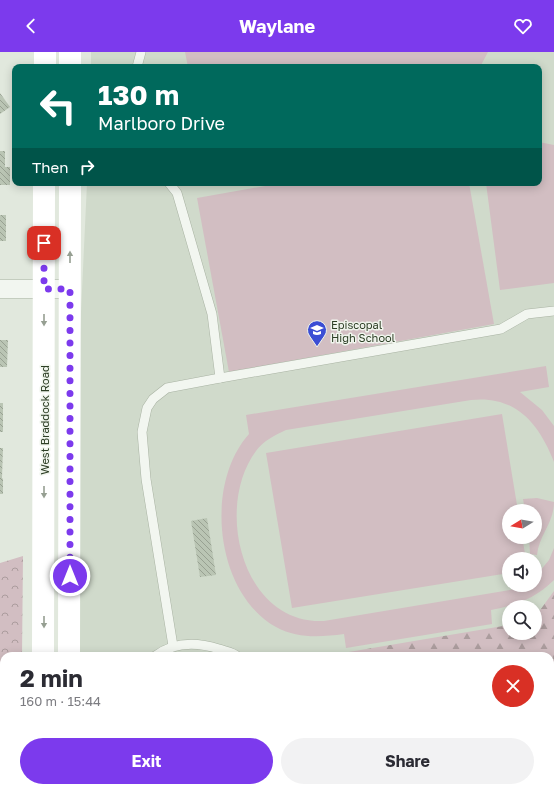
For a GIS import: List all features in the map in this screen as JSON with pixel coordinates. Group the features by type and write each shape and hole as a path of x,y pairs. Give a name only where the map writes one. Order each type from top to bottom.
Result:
{"main road":[{"path":"44,64 45,52"},
{"path":"70,52 70,64"},
{"name":"West Braddock Road","path":"43,652 44,186"},
{"path":"69,652 70,186"}],"street":[{"path":"0,289 70,289"}],"lane":[{"path":"138,64 141,52"},
{"path":"171,186 177,193 212,314 220,378"},
{"path":"173,646 146,479 142,432 147,408 153,398 167,388 501,329 527,314 554,311"},
{"path":"163,652 173,646 191,643 209,646 226,652"}],"shaded area":[{"name":"Episcopal High School","path":"91,52 554,52 554,652 65,652 87,186 542,186 542,64 91,64"}],"green space":[{"path":"185,52 488,52 482,64 187,64"},
{"path":"542,143 554,145 554,283 500,290 486,186 542,186"},
{"path":"265,186 470,186 494,324 229,372 197,198"},
{"path":"546,366 549,387 520,392 542,410 554,426 554,462 541,436 533,424 524,415 513,407 501,402 471,400 286,430 262,444 256,451 244,475 237,502 237,530 244,558 255,584 273,604 296,617 324,621 502,591 540,592 525,600 502,600 502,608 491,610 492,624 346,648 344,634 310,636 293,634 276,627 255,611 240,590 229,564 223,536 222,508 226,480 235,455 249,434 246,415"},
{"path":"502,414 517,504 502,504 502,544 523,544 525,552 502,552 502,574 292,608 266,453"},
{"path":"537,498 554,502 552,516 542,537 542,504 524,504 523,499"},
{"path":"529,544 539,544 537,552 530,552"},
{"path":"554,548 554,580 542,591 542,568 549,560"},
{"path":"23,556 22,652 0,652 0,563"},
{"path":"554,591 554,652 349,652 502,626 502,640 542,640 542,607"}],"building":[{"path":"0,93 10,107 0,114"},
{"path":"0,151 5,151 5,167 10,167 10,185 0,185"},
{"path":"0,215 6,215 6,241 0,241"},
{"path":"0,340 8,340 7,367 0,367"},
{"path":"0,403 3,403 3,432 0,432"},
{"path":"0,448 3,448 3,494 0,494"},
{"path":"207,518 216,575 200,577 191,521"}],"place":[{"name":"Episcopal High School","path":"317,347"}],"route":[{"path":"44,243 44,289 70,289 70,576"}]}
